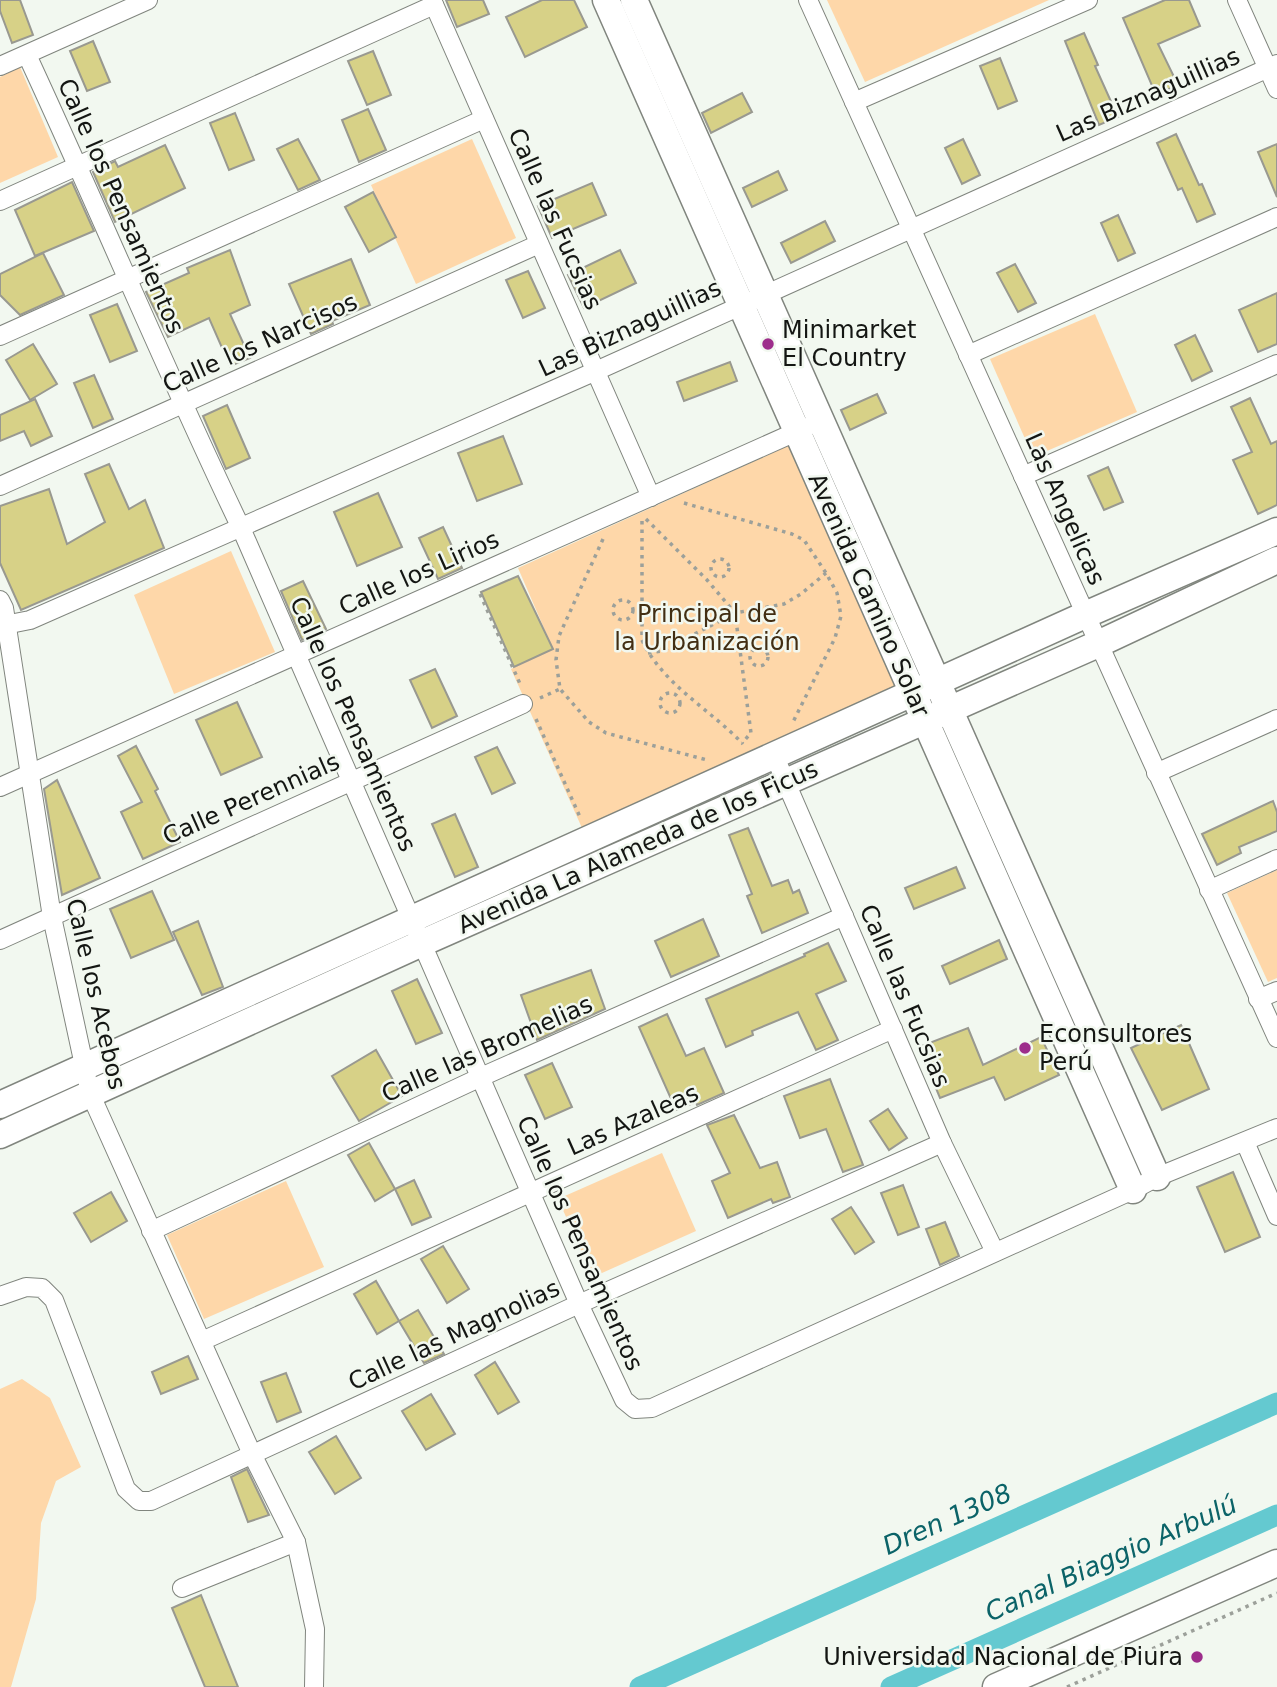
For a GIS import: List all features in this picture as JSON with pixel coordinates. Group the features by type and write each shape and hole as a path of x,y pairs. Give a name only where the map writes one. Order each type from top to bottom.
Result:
{"street":[{"path":"0,66 148,0"},
{"name":"Avenida Camino Solar","path":"606,0 752,299 809,427 913,693 1133,1190"},
{"name":"Avenida Camino Solar","path":"634,0 752,299"},
{"name":"Las Angelicas","path":"808,0 1277,1038"},
{"path":"854,102 1088,0"},
{"path":"1237,0 1272,66 1277,89"},
{"path":"0,201 433,2"},
{"name":"Calle las Fucsias","path":"433,2 651,497"},
{"name":"Calle los Pensamientos","path":"27,55 128,277 181,405 241,528 579,1304 624,1400 635,1409 652,1408 996,1252"},
{"name":"Las Biznaguillias","path":"3,625 30,620 241,528 1272,66"},
{"path":"0,336 484,119"},
{"path":"968,355 1277,217"},
{"name":"Calle los Narcisos","path":"0,486 539,244"},
{"path":"1023,476 1277,364"},
{"name":"Avenida Camino Solar","path":"809,427 937,682 1157,1177"},
{"name":"Calle los Lirios","path":"0,787 809,427"},
{"name":"Avenida La Alameda de los Ficus","path":"0,1135 775,757 1085,615 1277,531"},
{"name":"Avenida La Alameda de los Ficus","path":"0,1105 417,931 786,782 1098,644 1277,560"},
{"name":"Calle los Acebos","path":"0,600 52,917 90,1093 252,1454 296,1542 315,1629 314,1687"},
{"name":"Calle Perennials","path":"0,940 531,701"},
{"path":"1156,773 1277,719"},
{"name":"Calle las Fucsias","path":"775,757 942,1143 996,1252"},
{"path":"1209,890 1277,859"},
{"name":"Calle las Bromelias","path":"151,1231 481,1077 844,916"},
{"path":"1258,999 1277,991"},
{"name":"Las Azaleas","path":"202,1341 892,1028"},
{"path":"996,1252 1157,1177 1277,1128"},
{"path":"1245,1142 1277,1216"},
{"name":"Calle las Magnolias","path":"0,1296 26,1287 42,1288 54,1300 126,1489 139,1501 151,1501 579,1304 942,1143"},
{"path":"182,1588 296,1542"},
{"path":"996,1687 1277,1563"}],"path":[{"path":"675,500 792,534 804,540 826,572 836,593 841,616 835,638 793,722"},
{"path":"742,743 751,733 735,613 707,580 642,515 642,640 648,653 661,669 742,743 748,752"},
{"path":"607,531 559,636 556,660 560,689 589,722 606,733 708,761"},
{"path":"723,558 727,561 730,570 727,574 723,577 713,574 710,569 714,560 723,558"},
{"path":"648,653 662,651 735,613 784,604 833,568"},
{"path":"707,580 713,574"},
{"path":"626,601 633,611 626,620 621,620 616,617 613,607 616,603 626,601"},
{"path":"633,611 642,612"},
{"path":"760,647 769,656 765,665 760,667 754,665 749,657 751,651 760,647"},
{"path":"741,657 749,657"},
{"path":"531,701 560,689"},
{"path":"677,695 682,689"},
{"path":"663,695 677,695 680,706 676,710 672,713 662,709 660,699 663,695"},
{"path":"1067,1687 1277,1593"}],"green space":[{"path":"827,0 1049,0 865,82"},
{"path":"20,67 58,157 0,183 0,77"},
{"path":"472,139 516,238 416,284 371,185"},
{"path":"1095,314 1137,412 1033,457 990,359"},
{"name":"Principal de la Urbanización","path":"790,445 898,689 582,828 511,669 553,649 518,568"},
{"path":"231,551 275,652 174,694 134,595"},
{"path":"1277,870 1277,978 1268,982 1227,893"},
{"path":"662,1153 696,1231 593,1277 558,1199"},
{"path":"286,1181 324,1267 204,1319 167,1235"},
{"path":"22,1379 50,1398 81,1467 56,1481 41,1523 36,1599 11,1687 0,1687 0,1389"}],"building":[{"path":"0,0 20,0 33,35 12,43 0,11"},
{"path":"446,0 483,0 489,14 457,27"},
{"path":"542,0 574,0 587,27 525,57 506,17"},
{"path":"1165,0 1189,0 1200,26 1158,44 1178,85 1156,95 1123,18"},
{"path":"1084,33 1098,65 1095,66 1118,117 1099,125 1065,41"},
{"path":"93,41 110,82 87,91 70,51"},
{"path":"373,51 391,95 367,105 348,61"},
{"path":"1000,58 1017,101 998,109 980,66"},
{"path":"742,93 752,112 711,133 702,113"},
{"path":"368,109 386,150 359,162 342,120"},
{"path":"235,113 254,160 229,170 210,123"},
{"path":"1176,134 1215,214 1197,222 1182,188 1178,190 1157,143"},
{"path":"298,139 320,180 298,190 277,149"},
{"path":"963,139 980,175 962,184 945,148"},
{"path":"1277,144 1277,197 1258,152"},
{"path":"165,145 185,188 115,222 93,172 115,161 118,167"},
{"path":"778,171 787,190 752,207 743,188"},
{"path":"72,182 94,231 35,256 15,210"},
{"path":"592,183 606,215 552,238 538,206"},
{"path":"373,192 396,237 369,252 345,207"},
{"path":"1118,215 1135,253 1118,261 1101,223"},
{"path":"825,221 835,241 791,263 781,243"},
{"path":"230,250 250,305 230,314 250,358 230,366 209,318 168,337 146,292 189,273 187,268"},
{"path":"620,250 636,283 584,308 568,275"},
{"path":"43,253 64,295 20,315 0,295 0,274"},
{"path":"351,259 370,305 332,321 333,324 311,334 289,284"},
{"path":"1015,264 1036,303 1018,312 997,273"},
{"path":"528,271 545,308 523,318 506,280"},
{"path":"1277,293 1277,344 1258,352 1239,310"},
{"path":"117,304 137,351 110,362 90,315"},
{"path":"1195,335 1212,371 1192,381 1175,345"},
{"path":"33,344 57,384 30,400 6,360"},
{"path":"730,362 737,381 684,401 677,382"},
{"path":"94,375 113,419 93,428 74,383"},
{"path":"877,394 886,413 850,430 841,410"},
{"path":"1250,398 1271,444 1277,441 1277,505 1258,514 1233,460 1252,452 1231,407"},
{"path":"35,399 52,436 31,446 24,431 0,441 0,415"},
{"path":"227,405 250,458 226,469 203,416"},
{"path":"503,436 522,484 477,501 458,453"},
{"path":"109,464 129,509 145,500 164,548 21,610 0,563 0,506 49,489 67,544 105,522 85,474"},
{"path":"1108,467 1123,502 1104,510 1088,476"},
{"path":"378,493 402,547 357,566 334,512"},
{"path":"443,527 462,568 438,579 419,538"},
{"path":"518,576 553,649 514,667 481,592"},
{"path":"303,581 326,629 302,640 281,591"},
{"path":"435,669 457,716 432,728 410,680"},
{"path":"237,702 262,757 221,775 196,720"},
{"path":"136,746 180,842 143,859 121,812 142,802 118,756"},
{"path":"497,747 515,783 492,794 475,757"},
{"path":"57,780 100,878 62,895 44,789"},
{"path":"1273,801 1277,812 1277,831 1239,847 1241,853 1217,865 1202,834"},
{"path":"455,814 478,867 455,877 432,824"},
{"path":"748,828 772,886 788,880 793,893 799,890 808,913 762,933 747,896 752,894 729,835"},
{"path":"956,867 965,888 914,909 905,888"},
{"path":"152,891 174,940 131,958 110,909"},
{"path":"703,919 719,956 671,977 655,941"},
{"path":"198,921 223,987 202,995 173,932"},
{"path":"999,940 1007,959 950,984 942,966"},
{"path":"828,943 846,981 816,994 838,1040 816,1050 798,1012 752,1031 753,1035 726,1047 706,999 805,956 804,954"},
{"path":"591,970 605,1009 537,1040 521,995"},
{"path":"417,979 442,1033 416,1044 392,991"},
{"path":"667,1014 686,1056 704,1048 724,1093 697,1105 696,1102 676,1110 639,1027"},
{"path":"1181,1025 1209,1089 1162,1110 1131,1048"},
{"path":"968,1028 983,1065 1041,1037 1059,1075 1005,1100 994,1077 940,1098 919,1047"},
{"path":"376,1050 402,1096 359,1121 332,1076"},
{"path":"552,1063 572,1107 545,1119 525,1075"},
{"path":"830,1079 863,1165 843,1172 826,1129 800,1138 784,1096"},
{"path":"888,1109 907,1138 889,1150 870,1121"},
{"path":"734,1115 760,1168 777,1162 790,1197 773,1203 771,1199 728,1218 712,1181 730,1173 707,1125"},
{"path":"369,1143 395,1189 375,1201 348,1155"},
{"path":"1233,1172 1260,1237 1225,1252 1197,1187"},
{"path":"414,1180 431,1217 412,1225 395,1189"},
{"path":"903,1185 919,1227 898,1235 881,1193"},
{"path":"111,1192 127,1221 91,1242 74,1213"},
{"path":"851,1207 874,1242 855,1254 832,1219"},
{"path":"945,1222 959,1256 940,1265 926,1229"},
{"path":"443,1246 469,1289 447,1303 421,1259"},
{"path":"376,1281 399,1321 377,1334 354,1294"},
{"path":"418,1310 444,1354 424,1363 399,1321"},
{"path":"188,1356 198,1379 161,1394 152,1372"},
{"path":"495,1362 519,1402 498,1414 475,1375"},
{"path":"286,1373 301,1412 277,1422 261,1382"},
{"path":"431,1394 455,1434 426,1450 402,1411"},
{"path":"336,1436 361,1478 335,1494 309,1452"},
{"path":"247,1469 269,1515 248,1522 231,1477"},
{"path":"201,1595 238,1687 205,1687 172,1608"}],"waterway":[{"name":"Dren 1308","path":"640,1687 1277,1403"},
{"name":"Canal Biaggio Arbulú","path":"891,1687 1277,1515"}],"place":[{"name":"Minimarket El Country","path":"768,344"},
{"name":"Econsultores Perú","path":"1025,1048"},
{"name":"Universidad Nacional de Piura","path":"1197,1657"}]}
